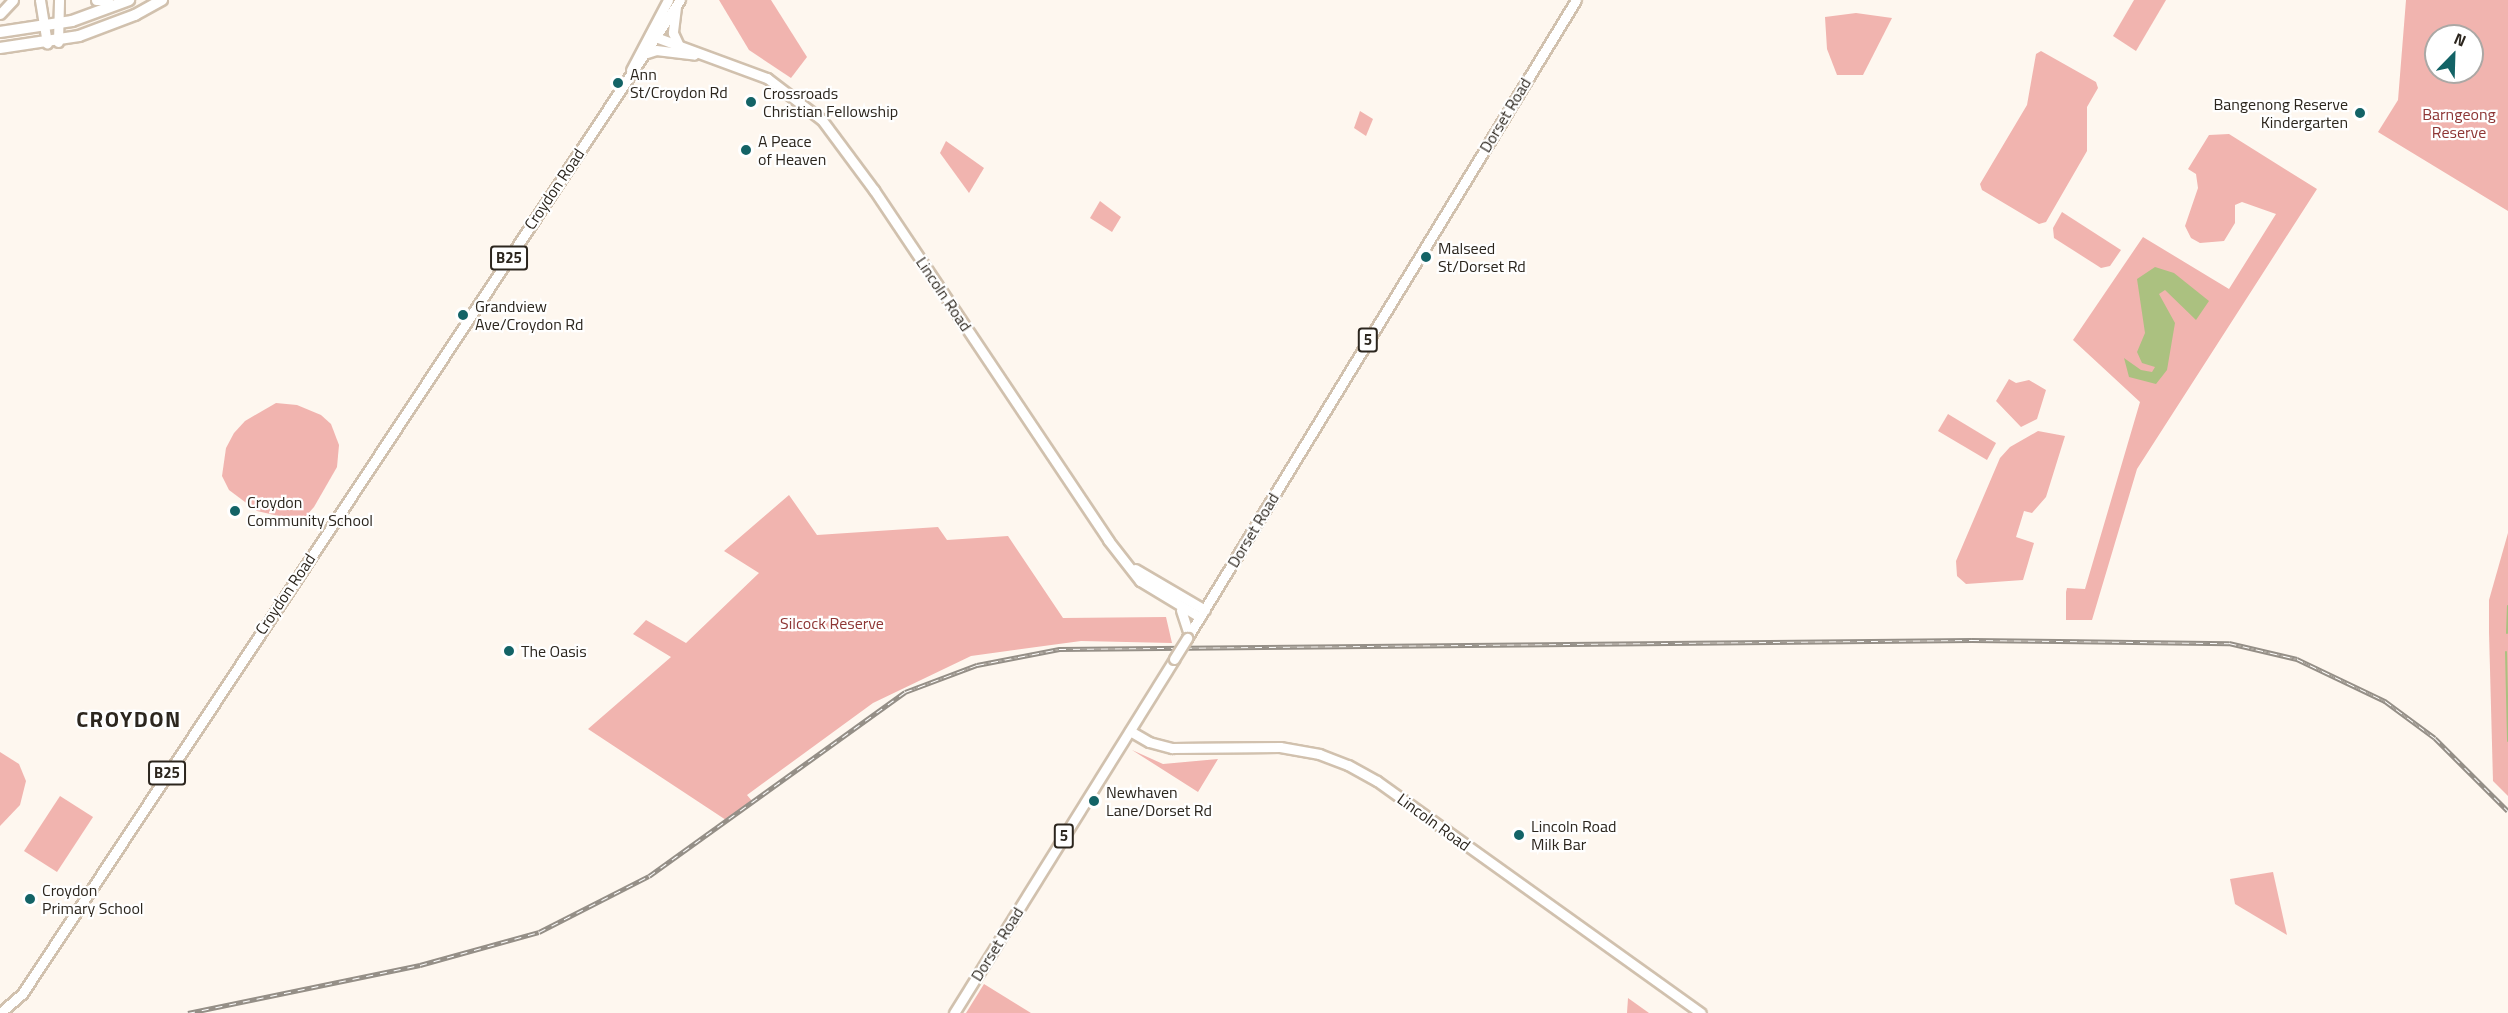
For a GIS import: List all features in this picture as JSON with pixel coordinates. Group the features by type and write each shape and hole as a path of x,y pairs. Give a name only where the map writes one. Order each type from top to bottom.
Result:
{"highway":[{"path":"0,32 57,25 129,0"},
{"path":"0,48 52,42 115,24 162,0"}],"main road":[{"path":"0,14 13,0"},
{"path":"40,0 44,27 52,42"},
{"path":"52,42 57,25 59,0"},
{"path":"96,0 108,0"},
{"path":"655,21 661,0"},
{"name":"Croydon Road","path":"0,1013 22,994 626,81 647,53 655,21 668,0"},
{"name":"Dorset Road","path":"954,1013 1203,613 1576,0"},
{"name":"Dorset Road","path":"1547,45 1582,0"},
{"path":"678,4 672,33 679,46"},
{"name":"Croydon Road","path":"626,81 652,36 678,4"},
{"name":"Lincoln Road","path":"652,36 723,60 767,78 792,94 840,141 1051,458 1140,581 1178,606 1203,613"},
{"name":"Lincoln Road","path":"647,53 656,50 723,60"},
{"name":"Lincoln Road","path":"1130,567 1203,613"},
{"path":"1178,606 1187,619 1188,637"},
{"name":"Lincoln Road","path":"1130,731 1149,742 1172,748 1280,747 1319,754 1348,765 1377,781 1701,1013"},
{"path":"13,1013 22,994"}],"green space":[{"path":"719,0 771,0 807,57 791,78 749,50"},
{"path":"2134,0 2166,0 2136,51 2113,36"},
{"name":"Barngeong Reserve","path":"2406,0 2508,0 2508,211 2378,132 2398,100"},
{"path":"1856,13 1892,18 1863,75 1837,75 1827,49 1825,17"},
{"path":"2041,51 2096,82 2098,88 2087,107 2087,151 2046,222 2039,224 1982,190 1980,184 2027,105 2036,54"},
{"path":"1360,111 1373,119 1366,136 1354,128"},
{"path":"2229,134 2317,189 2137,469 2092,620 2066,620 2067,588 2085,589 2140,402 2073,340 2143,237 2229,289 2276,214 2242,202 2235,205 2235,223 2224,241 2200,243 2191,238 2185,226 2198,188 2196,174 2188,169 2209,135"},
{"path":"946,141 984,168 969,193 940,153"},
{"path":"1100,201 1121,217 1112,232 1090,218"},
{"path":"2062,212 2121,250 2110,266 2101,268 2054,238 2053,228"},
{"path":"2009,379 2016,383 2029,380 2046,390 2037,419 2021,427 1996,401"},
{"path":"276,403 297,405 321,415 331,424 339,445 337,467 314,507 306,516 296,520 257,511 229,490 222,476 226,448 234,433 245,421"},
{"path":"1948,414 1996,443 1987,460 1938,431"},
{"path":"2038,431 2065,436 2046,497 2032,513 2024,511 2016,537 2034,543 2023,580 1966,584 1957,576 1956,561 2000,458 2010,447"},
{"name":"Silcock Reserve","path":"789,495 817,535 938,527 947,540 1008,536 1063,618 1166,617 1172,643 1081,641 971,656 873,703 747,795 752,801 726,820 588,729 671,657 633,634 646,620 686,643 759,573 724,551"},
{"path":"2508,533 2508,796 2493,781 2489,600"},
{"path":"1132,750 1163,764 1218,759 1198,792"},
{"path":"0,752 19,764 26,781 20,805 0,826"},
{"path":"60,796 93,817 57,872 24,851"},
{"path":"2273,872 2287,935 2235,904 2230,879"},
{"path":"984,984 1031,1013 966,1013"},
{"path":"1628,998 1649,1013 1627,1013"}],"shaded area":[{"path":"2155,267 2174,273 2209,301 2196,320 2165,290 2159,294 2175,323 2167,370 2156,384 2129,377 2124,358 2141,370 2152,372 2155,367 2142,363 2137,352 2145,333 2137,279"}],"waterway":[{"path":"2507,633 2508,606"},
{"path":"2506,652 2508,741"}],"railway":[{"path":"188,1013 420,965 539,932 649,876 905,692 977,665 1059,649 1972,640 2229,643 2297,659 2385,701 2435,738 2508,811"}],"place":[{"name":"Ann St/Croydon Rd","path":"618,83"},
{"name":"Crossroads Christian Fellowship","path":"751,102"},
{"name":"Bangenong Reserve Kindergarten","path":"2360,113"},
{"name":"A Peace of Heaven","path":"746,150"},
{"name":"Malseed St/Dorset Rd","path":"1426,257"},
{"name":"Grandview Ave/Croydon Rd","path":"463,315"},
{"name":"Croydon Community School","path":"235,511"},
{"name":"The Oasis","path":"509,651"},
{"name":"Newhaven Lane/Dorset Rd","path":"1094,801"},
{"name":"Lincoln Road Milk Bar","path":"1519,835"},
{"name":"Croydon Primary School","path":"30,899"}],"district":[{"name":"CROYDON","path":"129,720"}]}
